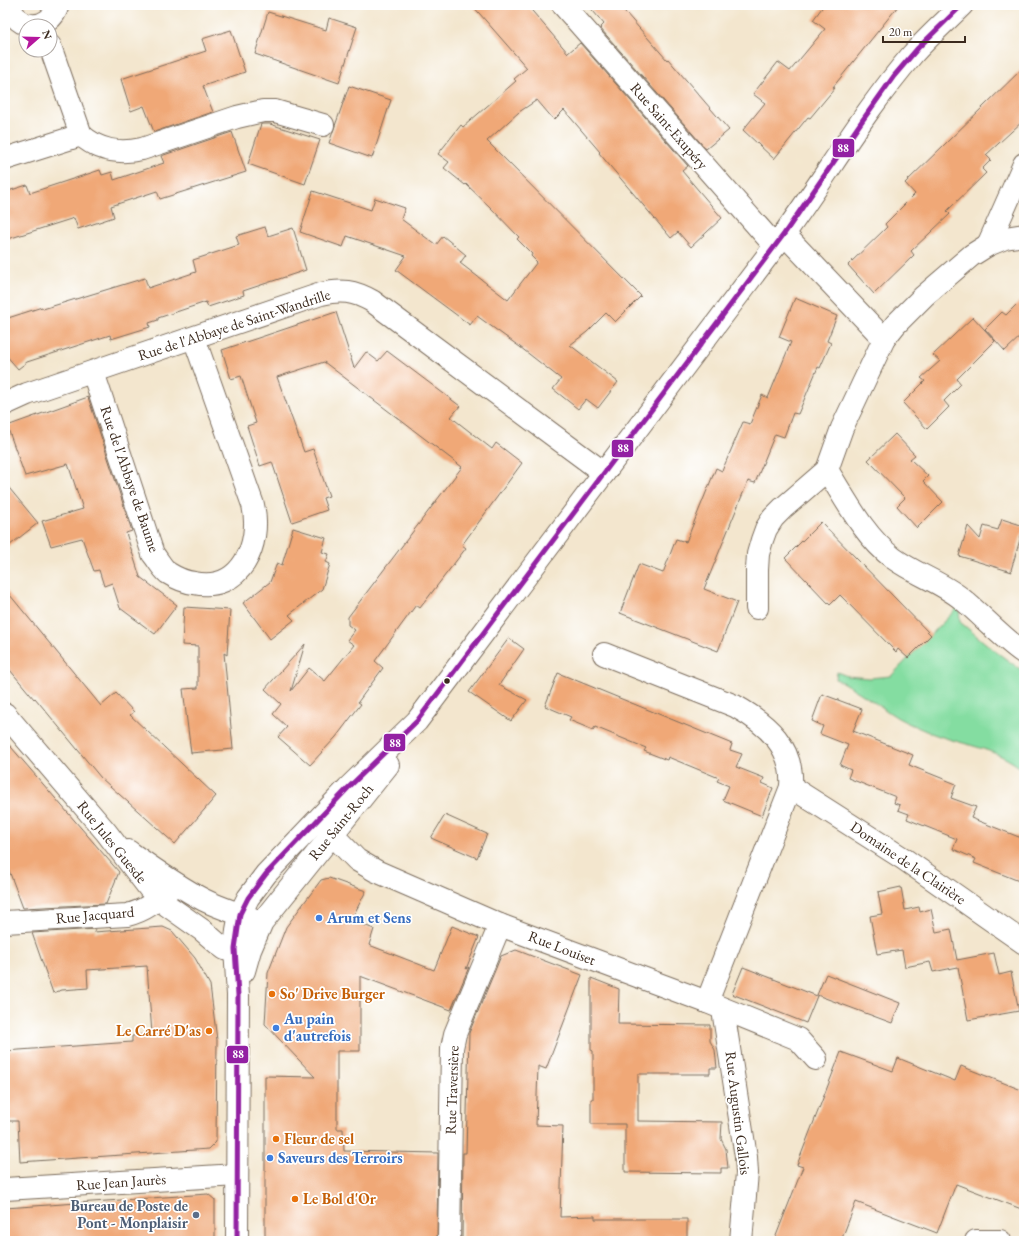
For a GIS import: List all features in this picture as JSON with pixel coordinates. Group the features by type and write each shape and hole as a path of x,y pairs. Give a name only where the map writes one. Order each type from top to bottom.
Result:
{"street":[{"path":"10,5 12,13 18,19"},
{"path":"51,18 58,5"},
{"name":"Rue Saint-Exupéry","path":"563,5 779,240"},
{"name":"Rue Saint-Roch","path":"262,922 325,827 391,761 417,721 779,240 812,195 880,95 916,51 962,5"},
{"path":"54,58 81,134 95,146 117,152 128,152 142,149 237,117 263,111 275,111 323,125"},
{"path":"5,160 81,134"},
{"path":"988,246 1024,164"},
{"path":"758,608 758,554 766,529 773,518 783,508 827,470 845,422 884,339 896,324 924,296 972,255 1005,238 1024,235"},
{"path":"779,240 884,339"},
{"name":"Rue de l'Abbaye de Saint-Wandrille","path":"5,404 27,394 321,294 331,292 355,293 372,301 604,473"},
{"name":"Rue de l'Abbaye de Baume","path":"93,372 153,554 168,573 178,578 199,584 222,582 234,575 247,559 254,536 256,517 194,338"},
{"path":"827,470 860,521 892,557 952,591 1006,640 1024,653"},
{"path":"604,654 735,706 757,719 775,737 787,756 791,777 790,787 715,1006"},
{"name":"Rue Jules Guesde","path":"5,714 106,832 141,879 168,906 202,930 217,943 225,949 242,955"},
{"name":"Domaine de la Clairière","path":"790,787 904,859 1024,942"},
{"path":"237,1241 238,995 242,955 237,930 240,914 248,898 266,874 325,827"},
{"name":"Rue Louiset","path":"325,827 357,860 376,872 500,924 798,1039 816,1059"},
{"path":"106,832 126,851 176,884 209,902 262,922 242,955"},
{"name":"Rue Jacquard","path":"5,922 127,915 145,909 176,884"},
{"name":"Rue Traversière","path":"449,1241 452,1048 455,1034 500,924"},
{"name":"Rue Augustin Gallois","path":"715,1006 746,1157 747,1173 741,1241"},
{"name":"Rue Jean Jaurès","path":"5,1189 237,1175"},
{"path":"976,1241 1000,1241"}],"green space":[{"path":"959,606 960,622 995,651 1024,672 1024,771 1001,756 989,751 938,736 905,722 836,679 837,672 847,676 869,678 891,676"}],"building":[{"path":"472,5 527,5 568,53 580,43 688,166 682,171 722,218 691,247 678,232 671,238 564,110 554,120 537,100 519,112 487,141 641,296 615,322 606,313 587,332 570,345 618,382 598,408 586,399 578,409 553,389 561,379 520,347 477,316 470,325 396,270 406,256 347,236 343,247 300,232 313,191 371,210 375,198 405,208 401,219 436,245 443,236 466,255 460,263 508,300 537,262 531,256 532,254 517,239 519,237 490,207 466,184 465,185 444,168 449,162 438,154 461,125 463,127 516,81 514,79 527,68"},
{"path":"588,5 619,5 729,130 706,149 600,28 604,24"},
{"path":"824,5 899,5 833,87 835,88 810,118 808,117 774,159 743,130 765,103 753,94 778,62 790,71 825,29 813,20"},
{"path":"268,12 326,30 329,18 357,27 339,83 255,54"},
{"path":"231,30 245,72 203,86 213,112 154,132 144,106 131,111 121,79 206,51 202,39"},
{"path":"1024,67 1024,120 986,155 991,160 982,169 986,173 947,211 950,214 911,251 914,255 874,294 848,265 887,227 885,224 915,194 905,183"},
{"path":"349,86 391,100 372,158 329,143"},
{"path":"261,124 270,124 320,140 305,184 248,164"},
{"path":"232,132 246,172 160,199 157,191 111,206 114,217 78,229 74,218 5,240 5,192 27,185 30,193 100,170 102,175 112,172 114,180 164,163 161,156"},
{"path":"265,227 268,236 293,228 306,270 243,291 244,295 208,307 206,302 158,318 158,320 149,323 150,327 111,339 110,335 27,362 18,369 5,354 5,319 145,278 148,288 196,272 193,260 239,245 236,236"},
{"path":"1024,297 1024,333 1005,351 985,329 1002,312 1006,315"},
{"path":"795,298 837,316 827,341 831,343 820,368 818,367 798,414 793,413 784,437 775,434 755,483 748,481 704,589 737,602 718,651 620,613 639,564 663,573 676,539 686,542 716,468 722,471 743,422 750,424 762,395 768,398 791,342 779,337"},
{"path":"336,312 354,368 366,352 378,361 387,351 460,406 451,417 492,449 496,443 522,463 462,545 466,548 420,608 416,605 375,661 383,668 358,702 361,704 336,737 310,765 278,737 287,727 273,714 281,704 265,689 305,644 291,691 309,668 325,681 354,645 347,640 355,630 348,625 348,617 462,467 324,362 277,377 304,452 313,449 329,496 323,498 327,510 292,522 272,462 260,466 247,426 256,423 241,376 231,379 222,350"},
{"path":"973,317 995,341 957,379 961,384 944,401 949,407 927,429 903,403 925,381 921,378 940,361 933,355"},
{"path":"88,397 132,531 126,533 140,577 177,605 155,634 120,608 112,583 104,586 99,570 94,571 82,538 51,546 42,521 83,509 68,464 25,476 7,426"},
{"path":"895,434 915,455 910,459 928,476 923,481 943,502 917,528 897,506 905,498 868,460"},
{"path":"5,483 38,523 5,549"},
{"path":"1002,519 1024,526 1011,570 1012,572 959,556 968,526 980,539 984,526 998,530"},
{"path":"821,522 931,635 908,658 898,649 896,652 840,595 830,605 785,558"},
{"path":"293,528 326,538 322,552 329,554 326,562 330,564 322,589 289,615 294,620 270,639 243,603 270,582 277,563 282,565"},
{"path":"5,589 101,706 116,693 134,712 130,715 216,796 175,844 101,778 5,664"},
{"path":"184,607 230,610 227,655 224,653 233,749 191,753 183,689 198,688 198,646 182,645"},
{"path":"509,638 524,649 499,685 527,700 511,721 469,692"},
{"path":"558,673 732,744 730,750 742,754 736,767 764,778 762,783 773,788 762,816 723,800 729,786 717,781 719,778 668,757 667,760 644,751 646,748 595,727 593,730 569,720 571,717 545,706"},
{"path":"822,694 862,709 853,731 913,755 909,765 956,784 951,798 976,807 971,818 1024,839 1024,883 974,863 976,859 953,849 957,839 907,819 909,814 898,810 900,805 894,803 896,797 848,778 851,770 840,765 848,745 820,734 823,726 812,721"},
{"path":"5,740 119,872 106,904 23,908 5,860"},
{"path":"445,815 487,834 477,858 431,838"},
{"path":"329,878 366,891 351,920 374,929 369,945 434,970 452,926 479,937 466,969 469,967 451,1010 360,976 360,1051 337,1051 337,1129 343,1129 344,1151 438,1153 437,1241 265,1241 265,1076 315,1077 265,1024 268,973 286,927 321,880"},
{"path":"901,887 905,910 919,907 920,912 931,909 936,932 951,929 957,960 994,953 999,975 1011,972 1019,1011 968,1020 958,967 933,972 930,962 905,967 902,950 877,954 870,916 882,914 878,892"},
{"path":"163,927 172,931 195,958 210,985 217,1040 216,1142 209,1149 20,1162 18,1121 5,1121 5,1051 132,1042 132,1036 152,1034 147,966 87,970 88,988 62,990 53,993 32,933 96,929 94,932"},
{"path":"516,950 582,975 546,1069 538,1066 536,1125 563,1126 560,1217 595,1216 595,1219 687,1219 687,1241 462,1241 463,1153 466,1153 469,1033 501,956"},
{"path":"743,967 817,996 806,1023 732,994"},
{"path":"826,974 900,1003 892,1023 817,995"},
{"path":"591,978 619,989 618,1024 710,1025 710,1041 715,1050 717,1068 710,1068 710,1074 638,1074 638,1121 722,1122 721,1139 726,1149 728,1168 721,1168 721,1173 625,1172 625,1124 591,1124 591,1099 593,1099 593,1051 591,1050"},
{"path":"841,1052 893,1071 898,1058 955,1081 961,1066 1024,1091 1024,1210 956,1184 937,1233 856,1202 841,1241 774,1241 803,1167 797,1165"},
{"path":"208,1194 215,1200 215,1241 5,1241 5,1208"}],"transit line":[{"name":"88","path":"237,1241 238,995 235,949 240,914 248,898 266,874 348,788 417,721 784,234 894,76 918,48 962,5"}],"place":[{"name":"Arum et Sens","path":"319,918"},
{"name":"So' Drive Burger","path":"272,994"},
{"name":"Au pain d'autrefois","path":"276,1028"},
{"name":"Le Carré D'as","path":"209,1031"},
{"name":"Fleur de sel","path":"276,1139"},
{"name":"Saveurs des Terroirs","path":"270,1158"},
{"name":"Le Bol d'Or","path":"295,1199"},
{"name":"Bureau de Poste de Pont - Monplaisir","path":"196,1215"}]}
